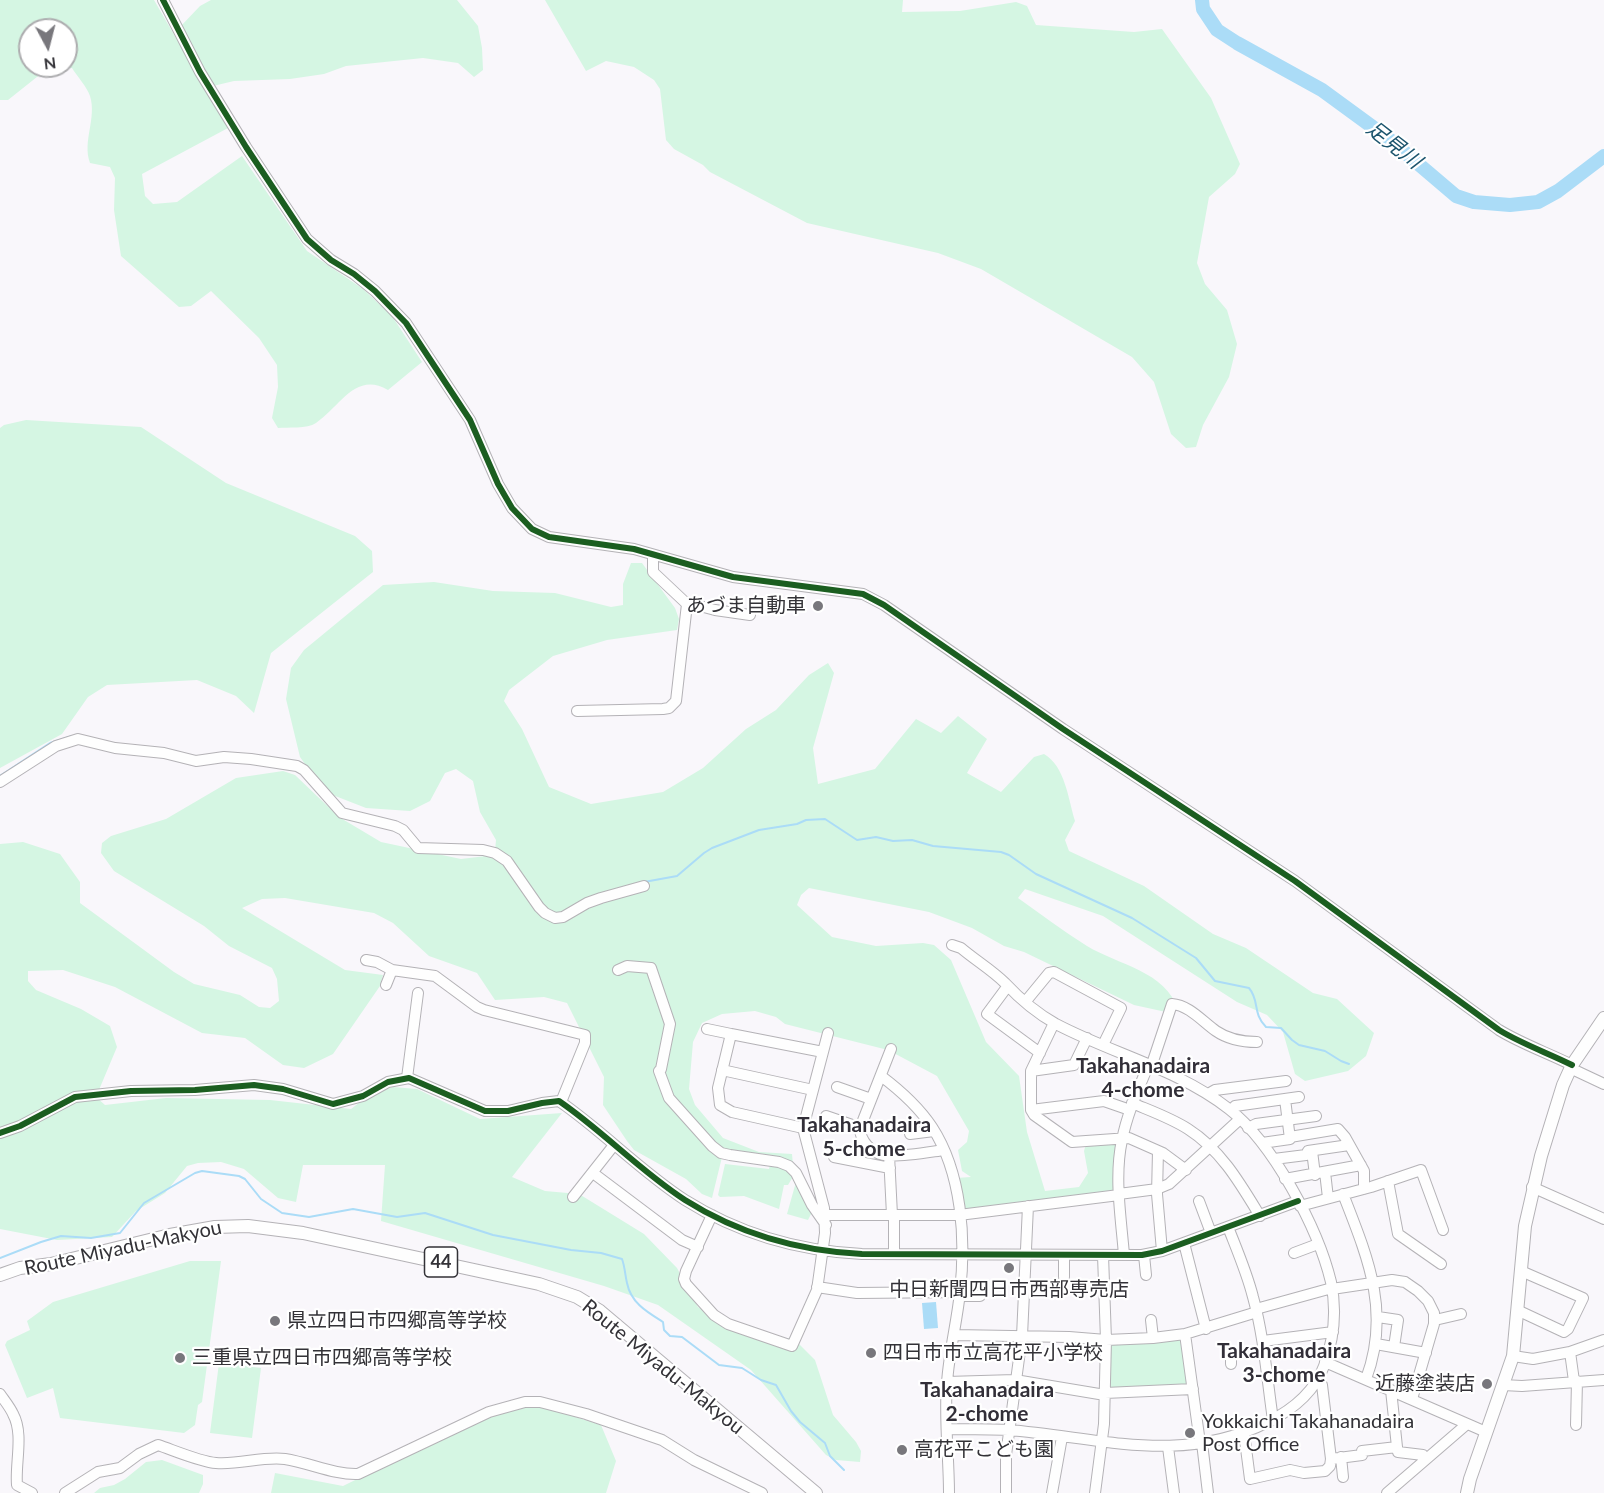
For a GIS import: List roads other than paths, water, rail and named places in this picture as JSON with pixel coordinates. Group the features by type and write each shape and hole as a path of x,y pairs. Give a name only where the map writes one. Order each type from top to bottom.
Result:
{"main road":[{"path":"1467,1493 1486,1432 1514,1356 1525,1226 1532,1187 1554,1111 1571,1066 1604,1018"},
{"name":"Route Miyadu-Makyou","path":"0,1275 20,1268 51,1264 170,1235 232,1226 272,1228 303,1233 539,1284 577,1297 600,1311 816,1493"}],"street":[{"path":"163,0 212,92 307,239 331,260 354,274 375,291 406,323 470,420 498,484 512,508 532,529 540,534 634,549 733,577 863,594 884,605 1063,729 1295,881 1499,1030 1516,1041 1536,1047 1604,1084"},
{"path":"653,555 653,572 685,602 715,610 750,615"},
{"path":"577,711 663,709 673,705 676,701 687,610 685,602"},
{"path":"0,782 56,746 78,739 115,748 164,753 196,761 224,757 297,766 304,770 342,813 395,826 403,830 418,848 483,850 495,853 507,861 539,908 551,917 562,917 587,903 644,886"},
{"path":"948,1429 1009,1431 1129,1446 1168,1447 1201,1443 1244,1433 1273,1420 1296,1404 1318,1381 1333,1332 1334,1310 1332,1288 1318,1244 1299,1203 1262,1143 1231,1110 1208,1094 1054,1023 961,948 952,945"},
{"path":"366,960 377,962 392,970 435,975 477,1008 585,1035 585,1043 561,1102"},
{"path":"618,970 627,966 651,968 670,1024 659,1071 665,1089 674,1104 712,1146 721,1152 779,1162 789,1166 796,1173 812,1205 826,1220"},
{"path":"386,985 392,970"},
{"path":"1026,1001 1049,973 1054,972 1121,1008 1103,1045"},
{"path":"1007,987 987,1014 1040,1053"},
{"path":"407,1078 418,993"},
{"path":"1124,1255 1119,1195 1119,1158 1122,1138 1131,1106 1150,1066 1172,1004 1193,1013 1225,1036 1241,1041 1257,1042"},
{"path":"1054,1023 1032,1071 1031,1110 1034,1115 1071,1142 1129,1138 1158,1151 1186,1170"},
{"path":"706,1029 823,1052"},
{"path":"712,1215 684,1279 690,1290 719,1319 728,1324 792,1346 817,1287 823,1251 826,1220 803,1128 828,1033"},
{"path":"731,1034 718,1094 723,1108 803,1128"},
{"path":"1032,1071 1074,1065 1087,1038"},
{"path":"891,1049 861,1128 861,1136 867,1146 879,1154 944,1150"},
{"path":"722,1070 813,1090"},
{"path":"881,1076 915,1105 934,1131 944,1150 954,1185 959,1215 962,1254 960,1294 947,1382 950,1493"},
{"path":"0,1133 20,1126 65,1101 82,1095 254,1085 283,1089 333,1104 351,1101 388,1082 407,1078 485,1111 499,1112 542,1103 561,1102 680,1196 712,1215 775,1241 823,1251 1144,1255 1162,1251 1299,1203 1364,1189 1421,1170 1443,1230"},
{"path":"1208,1094 1215,1090 1286,1081"},
{"path":"1259,1085 1261,1102"},
{"path":"837,1087 872,1099"},
{"path":"1231,1110 1234,1106 1299,1097"},
{"path":"1285,1099 1290,1137"},
{"path":"1031,1110 1104,1101 1131,1106 1186,1128 1211,1147 1234,1173 1260,1216"},
{"path":"826,1116 861,1128"},
{"path":"1248,1128 1256,1124 1316,1116"},
{"path":"826,1220 893,1215 959,1215 1157,1190 1169,1184 1186,1170 1240,1119"},
{"path":"1262,1143 1338,1129 1364,1171 1364,1189"},
{"path":"910,1134 934,1131"},
{"path":"1306,1135 1310,1151 1323,1172"},
{"path":"573,1197 614,1145"},
{"path":"1274,1160 1349,1145"},
{"path":"1326,1148 1323,1172 1328,1198"},
{"path":"1158,1151 1157,1190 1162,1251"},
{"path":"889,1155 894,1253"},
{"path":"834,1157 890,1168"},
{"path":"1286,1179 1361,1165"},
{"path":"593,1173 682,1240 698,1247"},
{"path":"1388,1181 1398,1234 1441,1264"},
{"path":"1532,1187 1604,1219"},
{"path":"1343,1194 1374,1282 1378,1317 1376,1344 1366,1379"},
{"path":"1199,1201 1211,1233"},
{"path":"1006,1493 1005,1463 1022,1336 1028,1206"},
{"path":"1228,1227 1249,1282 1263,1341 1273,1420"},
{"path":"1184,1243 1206,1329"},
{"path":"1294,1253 1318,1244"},
{"path":"1064,1255 1064,1277"},
{"path":"1095,1493 1102,1442 1105,1394 1103,1255"},
{"path":"1144,1255 1146,1275"},
{"path":"1517,1310 1564,1332 1568,1329 1583,1298 1521,1271"},
{"path":"954,1335 1069,1337 1106,1341 1153,1338 1206,1329 1332,1288 1398,1281 1409,1285 1428,1301 1435,1320 1412,1399"},
{"path":"817,1287 857,1293 980,1296"},
{"path":"1435,1320 1461,1314"},
{"path":"1378,1317 1398,1320 1394,1347"},
{"path":"1151,1320 1153,1338"},
{"path":"1263,1341 1333,1332"},
{"path":"1185,1334 1208,1493"},
{"path":"1514,1356 1533,1359 1570,1352 1604,1340"},
{"path":"1376,1344 1426,1353"},
{"path":"1570,1352 1576,1381 1576,1425"},
{"path":"1325,1362 1486,1432"},
{"path":"947,1382 1015,1380 1105,1394 1192,1389"},
{"path":"1503,1385 1522,1386 1604,1380"},
{"path":"1318,1381 1322,1385 1336,1458 1343,1477"},
{"path":"1391,1390 1398,1452 1423,1455"},
{"path":"0,1394 14,1415 16,1425 17,1485 32,1493"},
{"path":"65,1493 95,1473 120,1468 139,1454 158,1445 214,1464 253,1462 274,1458 306,1462 346,1474 358,1474 489,1412 525,1402 540,1402 586,1414 662,1440 694,1460 762,1493"},
{"path":"1387,1493 1405,1475 1467,1424"},
{"path":"1244,1433 1250,1479 1290,1470 1322,1473 1336,1458 1362,1455 1362,1451 1397,1446"},
{"path":"1052,1493 1062,1437"},
{"path":"1168,1447 1174,1493"}],"water":[{"path":"936,1302 938,1328 924,1329 922,1303"}],"waterway":[{"name":"足見川","path":"1202,0 1203,9 1217,30 1322,90 1389,139 1456,196 1474,202 1510,205 1538,202 1558,191 1604,156"},
{"path":"0,776 50,743 72,736"},
{"path":"644,882 677,876 712,848 759,830 797,824 806,820 825,819 857,840 876,837 893,841 912,840 933,846 1001,852 1036,874 1132,918 1196,958 1215,981 1249,988 1259,1017 1266,1027 1281,1028 1299,1045 1325,1051 1349,1064"},
{"path":"0,1258 61,1236 91,1238 120,1233 144,1203 202,1171 239,1176 245,1179 261,1199 282,1213 309,1217 353,1209 397,1217 425,1213 493,1235 571,1250 601,1253 622,1259 632,1296 640,1306 663,1322 664,1330 670,1336 682,1337 719,1365 742,1368 761,1380 776,1385 791,1411 800,1422 825,1443 830,1456 844,1470"}],"place":[{"name":"あづま自動車","path":"818,606"},
{"name":"中日新聞四日市西部専売店","path":"1009,1268"},
{"name":"県立四日市四郷高等学校","path":"275,1321"},
{"name":"四日市市立高花平小学校","path":"871,1353"},
{"name":"三重県立四日市四郷高等学校","path":"180,1358"},
{"name":"近藤塗装店","path":"1487,1384"},
{"name":"Yokkaichi Takahanadaira Post Office","path":"1190,1433"},
{"name":"高花平こども園","path":"902,1450"}],"district":[{"name":"Takahanadaira 4-chome","path":"1143,1078"},
{"name":"Takahanadaira 5-chome","path":"864,1137"},
{"name":"Takahanadaira 3-chome","path":"1284,1363"},
{"name":"Takahanadaira 2-chome","path":"987,1402"}]}
